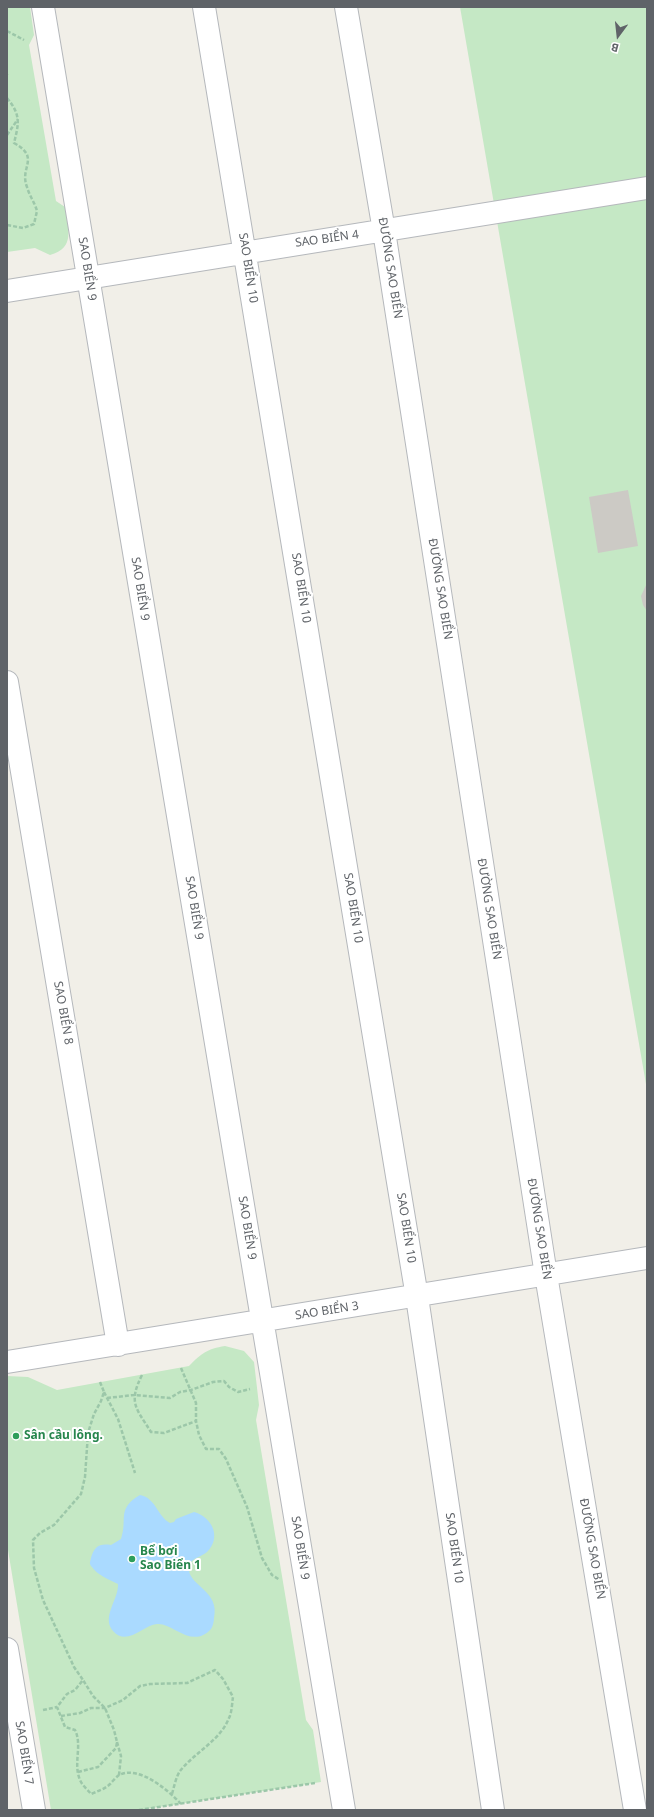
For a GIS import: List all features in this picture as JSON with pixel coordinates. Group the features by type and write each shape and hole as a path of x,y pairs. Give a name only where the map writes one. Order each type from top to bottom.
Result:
{"street":[{"name":"SAO BIỂN 9","path":"43,7 344,1810"},
{"name":"SAO BIỂN 10","path":"204,7 246,251 417,1297 493,1810"},
{"name":"ĐƯỜNG SAO BIỂN","path":"346,7 384,231 546,1275 635,1810"},
{"name":"SAO BIỂN 4","path":"7,291 246,251 384,231 647,188"},
{"name":"SAO BIỂN 8","path":"7,682 118,1345"},
{"name":"SAO BIỂN 3","path":"7,1362 417,1297 647,1258"},
{"name":"SAO BIỂN 7","path":"7,1649 34,1810"}],"path":[{"path":"7,31 30,43"},
{"path":"7,98 14,106 19,118 14,143 25,149 28,157 26,164 26,186 37,211 34,224 23,228 7,225"},
{"path":"7,135 19,118"},
{"path":"181,1368 192,1390 196,1403 196,1421 206,1450 219,1449 226,1459 232,1476 247,1507 262,1558 272,1575 283,1582"},
{"path":"142,1375 134,1395 135,1406 151,1432 164,1433 196,1421"},
{"path":"107,1398 134,1395 170,1398 180,1392 192,1390 218,1381 224,1381 229,1387 238,1392 252,1388"},
{"path":"100,1382 118,1419 134,1473"},
{"path":"104,1392 94,1414 88,1433 86,1477 81,1494 54,1525 40,1533 33,1540 34,1568 43,1600 74,1667 93,1696 105,1708 114,1730 121,1756 119,1775"},
{"path":"61,1716 80,1713 91,1708 105,1708 123,1700 140,1686 188,1682 215,1670 223,1679 233,1697 229,1718 220,1733 179,1772 172,1794"},
{"path":"42,1710 57,1707 67,1694 76,1690 83,1680"},
{"path":"57,1707 65,1727 75,1730 79,1737 76,1765 81,1782 91,1794 110,1784 119,1775 135,1773 152,1780 172,1794 181,1804"},
{"path":"78,1772 98,1767 116,1748 117,1742"},
{"path":"139,1810 321,1782"}],"green space":[{"path":"7,7 30,7 34,35 29,45 56,201 65,207 68,230 67,242 64,248 50,255 35,248 7,252"},
{"path":"460,7 647,7 647,1090"},
{"path":"225,1346 244,1351 254,1362 259,1405 256,1420 306,1720 313,1730 321,1782 139,1810 51,1810 7,1544 7,1376 28,1377 57,1390 189,1366 205,1352"}],"water":[{"path":"140,1495 150,1500 162,1516 170,1523 194,1512 206,1518 213,1528 214,1540 211,1546 207,1552 192,1561 189,1566 191,1576 209,1595 213,1601 215,1609 214,1621 211,1629 204,1635 197,1637 190,1636 182,1634 169,1627 157,1624 135,1634 124,1637 118,1635 110,1626 110,1614 118,1590 118,1584 94,1570 90,1565 90,1561 95,1549 100,1545 111,1545 121,1539 125,1510 133,1500"}],"building":[{"path":"628,490 638,546 598,553 589,497"},
{"path":"647,583 647,611 643,605 641,596"}],"place":[{"name":"Sân cầu lông.","path":"16,1436"},
{"name":"Bể bơi Sao Biển 1","path":"132,1559"}]}
